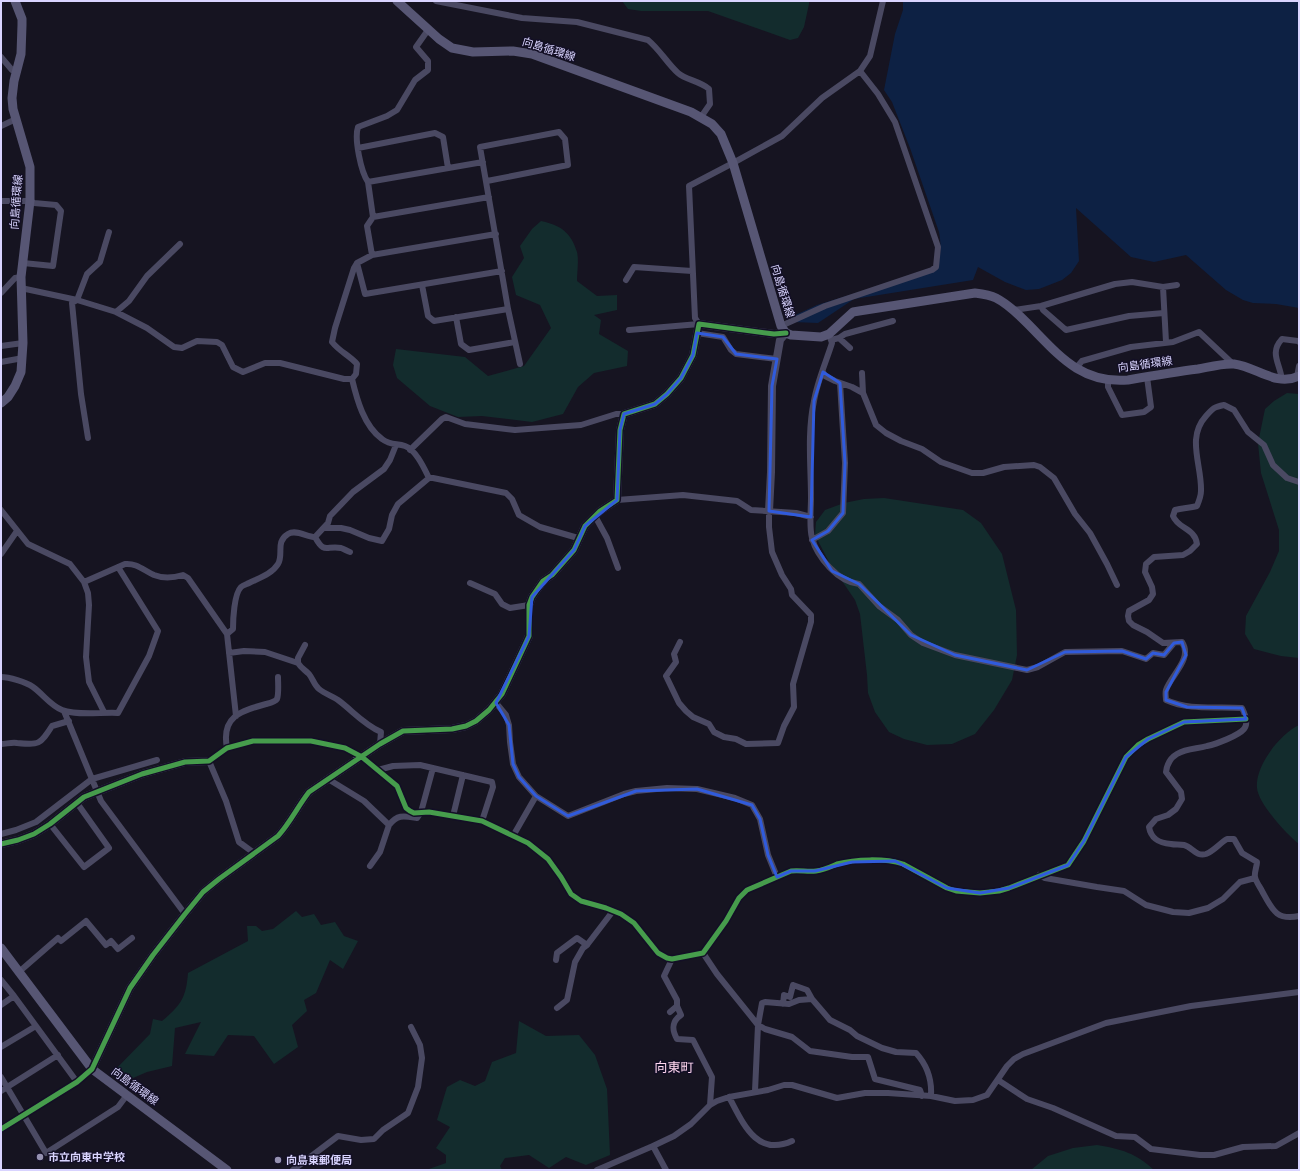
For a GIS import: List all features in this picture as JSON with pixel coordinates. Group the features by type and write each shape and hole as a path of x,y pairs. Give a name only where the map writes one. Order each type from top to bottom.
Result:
{"main road":[{"name":"向島循環線","path":"1,403 8,397 21,372 23,343 21,277 30,202 30,167 16,119 12,98 21,54 22,25 22,19 15,1"},
{"name":"向島循環線","path":"397,1 428,30 452,48 473,52 513,51 532,54 648,96 701,117 712,124 721,134 732,163 783,329 791,335 830,337 854,312 859,310 975,293 997,298 1014,310 1064,360 1076,368 1102,379 1114,381 1128,380 1233,364 1244,366 1270,377 1282,380 1298,377"},
{"name":"向島循環線","path":"1,948 20,971 92,1070 227,1170"}],"street":[{"path":"436,1 522,18 577,22 648,40 657,47 679,74 704,84 709,89 710,104 701,117"},
{"path":"410,450 442,418 446,417 465,424 516,430 581,425 655,404 667,394 681,378 693,355 698,324 695,318 689,186 782,136 822,98 860,71 870,56 883,1"},
{"path":"372,255 367,226 373,217 368,182 364,176 356,134 358,127 387,116 397,110 415,80 428,70 428,61 416,47 428,30"},
{"path":"1,58 12,70 17,72"},
{"path":"629,330 698,324 774,334 825,306 932,270 936,267 938,247 895,122 878,94 860,71"},
{"path":"1,126 16,119"},
{"path":"486,181 568,165 564,139 559,132 480,147 508,308 520,364"},
{"path":"358,148 435,133 443,137 448,168"},
{"path":"368,182 483,162"},
{"path":"373,217 489,197"},
{"path":"1,201 56,205 61,211 53,266 22,263"},
{"path":"88,438 81,394 72,303 77,300 87,274 100,262 110,232"},
{"path":"352,379 356,374 357,364 351,358 338,350 332,342 354,268 358,263 372,255 496,234"},
{"path":"116,312 129,301 147,276 156,269 180,244"},
{"path":"358,263 365,294 502,271"},
{"path":"626,280 634,268 692,271"},
{"path":"1,293 15,278 21,277"},
{"path":"1014,310 1041,306 1115,284 1132,282 1163,287 1177,286"},
{"path":"422,285 428,316 434,320 508,308"},
{"path":"1163,287 1166,342"},
{"path":"21,288 77,300 116,312 147,328 174,347 182,348 197,341 216,342 222,345 233,367 243,372 265,363 280,363 344,379 352,379"},
{"path":"1041,306 1043,310 1066,330 1129,316 1164,313"},
{"path":"456,317 461,344 469,350 515,342"},
{"path":"839,338 845,334 894,321"},
{"path":"680,642 674,654 676,662 666,676 679,703 686,711 693,717 709,724 714,732 724,738 736,739 746,744 778,743 784,726 794,707 793,684 811,622 811,615 792,595 791,589 782,575 772,552 769,527 772,386 783,329"},
{"path":"1076,368 1082,361 1131,346 1173,342 1199,332 1233,364"},
{"path":"696,333 723,337 731,350 736,354 777,359"},
{"path":"850,348 839,338 830,337 832,343 814,401 811,424 810,516 812,540 817,550 832,571 840,577 859,584 879,606 898,620 911,635 923,643 955,655 1027,670 1038,668 1066,652 1122,651 1146,660 1153,653 1164,655 1174,643"},
{"path":"1282,380 1275,354 1276,345 1282,339 1299,342"},
{"path":"1,346 23,343"},
{"path":"1,362 23,358"},
{"path":"1298,377 1299,366"},
{"path":"823,372 825,376 863,393"},
{"path":"862,373 863,393 876,425 886,433 901,441 922,449 941,462 972,472 983,473 1004,467 1034,465 1040,467 1054,478 1075,514 1090,533 1117,585"},
{"path":"1108,380 1108,387 1122,415 1144,412 1151,407 1147,377"},
{"path":"352,379 363,414 372,429 382,439 396,445 406,446 422,463 429,478"},
{"path":"812,540 828,531 843,513 845,463 840,383"},
{"path":"1299,482 1288,478 1273,465 1264,445 1248,432 1234,410 1224,405 1214,407 1202,420 1197,431 1196,447 1202,492 1197,506 1176,510 1173,516 1175,521 1191,532 1196,538 1197,544 1183,555 1154,558 1146,564 1145,572 1152,587 1153,594 1150,600 1129,611 1128,616 1129,621 1133,625 1147,632 1163,643 1182,642 1185,647 1186,655 1166,692 1166,700 1187,707 1242,708 1246,719 1244,728 1238,734 1208,746 1187,749 1175,755 1168,763 1166,772 1181,792 1182,799 1176,809 1156,819 1149,827 1150,835 1157,840 1169,844 1184,845 1199,854 1206,854 1210,852 1227,839 1234,840 1242,853 1257,862 1255,878 1271,908 1283,917 1290,918 1299,916"},
{"path":"617,500 620,430 624,414"},
{"path":"227,634 233,629 233,617 241,587 270,572 278,564 281,542 288,534 294,532 308,537 315,537 328,523 330,516 354,492 384,469 390,460 396,445"},
{"path":"324,528 341,528 369,538 382,540 389,529 392,515 398,504 429,478 433,478 506,493 512,499 519,515 540,526 578,538"},
{"path":"1,1129 77,1082 92,1070 130,988 153,955 185,914 203,892 278,836 286,828 309,792 380,744 403,731 452,729 466,726 476,721 496,704 529,636 529,605 532,597 543,581 552,575 574,550 578,538 585,526 600,511 617,500 683,495 737,501 751,510 796,513 810,516"},
{"path":"1,510 28,544 70,564 84,582 88,593 89,605 86,657 89,682 104,712"},
{"path":"595,516 607,538 618,568"},
{"path":"1,554 17,531"},
{"path":"315,537 324,548 342,548 350,552"},
{"path":"84,582 125,564 132,563 154,575 173,578 183,575 188,578 227,634 236,716"},
{"path":"1,677 7,677 32,686 53,705 64,711 92,714 104,712 118,713 149,656 158,631 118,567"},
{"path":"470,583 495,594 502,604 510,608 529,605"},
{"path":"298,663 298,658 305,645"},
{"path":"229,653 244,651 264,652 298,663 309,674 315,686 338,700 372,728 381,732 380,744"},
{"path":"227,748 227,727 230,721 236,716 256,707 275,701 278,698 278,677"},
{"path":"496,704 506,715 509,725 513,764 519,777 536,796 568,816 624,794 636,791 667,788 697,789 735,798 752,805 760,819 768,855 777,877"},
{"path":"64,711 100,802 185,914"},
{"path":"1,844 34,834 50,824 84,797 142,774 184,762 209,761 227,748 253,741 311,741 345,748 362,757 397,786 406,808 414,813 429,812 482,821 528,843 548,859 571,894 581,901 621,914 634,924 658,952 667,958 672,959 703,952 726,920 739,898 747,890 777,877 799,870 815,871 838,864 852,862 875,860 888,861 903,864 947,888 989,893 1009,888 1039,875 1068,865 1084,841 1126,757 1138,745 1184,722 1246,719"},
{"path":"1,744 37,744 44,738 52,726 69,721"},
{"path":"1,834 36,822 92,779 157,760"},
{"path":"209,761 226,802 239,842 254,853"},
{"path":"378,770 399,765 420,765 492,782 493,787 482,821"},
{"path":"370,866 380,852 388,825 395,818 401,816 418,818 433,768"},
{"path":"453,816 463,775"},
{"path":"328,779 364,801 388,825"},
{"path":"513,836 536,796"},
{"path":"50,824 84,867 109,848 77,803"},
{"path":"1039,875 1044,878 1124,891 1146,905 1174,912 1189,913 1208,908 1223,900 1240,882 1255,878"},
{"path":"557,1008 567,1000 575,962 583,948 614,911"},
{"path":"20,971 58,938 61,941 86,921 106,945 111,941 118,949 132,938"},
{"path":"556,960 557,952 577,938 587,945"},
{"path":"703,952 717,974 758,1025 765,1029 792,1036 810,1051 852,1057 868,1057 875,1079 920,1090 922,1096"},
{"path":"672,959 664,976 677,1000 677,1006 681,1015 676,1018 673,1026 673,1033 678,1039 693,1040 712,1077 710,1105"},
{"path":"1,980 77,1082"},
{"path":"783,1004 784,995 790,997 794,985 807,990 812,999 830,1020 850,1030 857,1036 882,1048 896,1052 916,1053 922,1060 932,1084 932,1096"},
{"path":"597,1170 674,1136 691,1124 710,1105 730,1097 755,1091 768,1090 784,1085 792,1085 837,1098 865,1093 888,1093 932,1096 955,1101 973,1100 987,1095 1007,1066 1014,1059 1023,1054 1106,1023 1191,1006 1299,992"},
{"path":"1,1005 14,996"},
{"path":"755,1091 758,1025 762,1003 788,1004 799,1000 812,999"},
{"path":"670,1012 677,1006"},
{"path":"1,1047 36,1026"},
{"path":"293,1170 338,1136 361,1140 374,1139 383,1130 408,1113 418,1087 422,1058 420,1045 411,1027"},
{"path":"1,1091 58,1055"},
{"path":"1,1077 46,1153 118,1108 127,1095"},
{"path":"998,1080 1027,1099 1053,1108 1116,1136 1136,1137 1151,1150 1214,1155 1243,1147 1276,1146 1299,1133"},
{"path":"730,1097 747,1129 755,1138 764,1143 781,1146 792,1141"},
{"path":"654,1146 666,1170"}],"highlighted area":[{"path":"697,333 723,337 736,354 777,359 772,386 769,511 811,517 814,401 823,372 840,383 845,463 843,513 828,531 812,540 832,571 859,584 911,635 955,655 1027,670 1065,652 1122,651 1146,659 1153,653 1164,655 1174,643 1182,642 1186,655 1166,692 1166,700 1187,707 1242,708 1246,719 1184,722 1148,739 1126,757 1084,841 1068,865 1009,888 980,893 947,888 895,861 852,862 815,871 791,871 777,877 768,855 760,819 752,805 697,789 636,791 568,816 536,796 519,777 513,764 509,725 496,703 529,636 532,597 574,550 585,526 617,500 620,430 624,414 655,404 667,394 681,378 693,355"}],"green space":[{"path":"622,1 809,1 809,4 804,27 798,38 790,40 708,11 641,11 628,9"},
{"path":"541,221 559,227 572,239 578,255 577,281 597,296 617,295 617,310 594,315 601,320 599,334 628,351 627,366 594,373 578,387 563,414 532,422 482,416 458,417 430,406 397,378 393,365 396,349 465,357 488,376 524,366 551,328 540,305 516,295 512,277 524,258 520,246 532,229"},
{"path":"1287,393 1299,394 1299,658 1281,656 1254,649 1245,634 1246,616 1270,572 1279,551 1279,530 1261,473 1258,443 1265,409"},
{"path":"884,498 963,510 981,523 1002,554 1016,610 1017,655 1012,680 994,710 975,734 952,744 927,745 904,739 889,732 875,712 868,693 860,614 855,600 829,562 815,535 816,522 825,510 844,503 864,499"},
{"path":"1299,725 1299,844 1288,834 1262,802 1257,788 1257,779 1264,761 1276,744 1291,730"},
{"path":"296,911 302,917 314,914 321,925 335,922 344,936 358,941 343,969 330,960 316,993 304,1000 307,1011 292,1025 298,1047 274,1064 254,1036 228,1035 214,1056 185,1054 201,1022 175,1028 172,1066 147,1072 126,1081 112,1073 150,1034 153,1019 162,1021 178,1005 186,989 188,973 248,941 247,926 256,926 262,931 273,929"},
{"path":"519,1021 546,1036 579,1035 595,1055 607,1089 610,1155 586,1165 566,1157 549,1168 529,1155 505,1158 500,1166 502,1170 426,1170 446,1163 446,1155 436,1148 450,1127 437,1120 447,1087 460,1080 475,1086 485,1081 492,1062 516,1053"},
{"path":"1097,1145 1114,1148 1128,1153 1141,1159 1154,1170 1031,1170 1048,1156 1073,1148"}],"water":[{"path":"903,1 1299,1 1299,308 1276,304 1253,303 1243,300 1226,290 1186,255 1154,262 1131,257 1076,208 1079,261 1071,273 1062,280 1039,289 1026,290 1005,282 978,267 973,280 854,299 818,323 793,322 791,317 817,305 935,269 939,262 939,232 910,148 892,102 884,90 895,34 903,10"}],"cycle path":[{"path":"1,1129 77,1082 92,1069 130,988 153,955 185,914 203,892 278,836 309,792 380,744 403,731 452,729 466,726 476,721 489,710 502,694 529,636 529,605 532,597 543,581 552,575 574,550 585,526 600,511 617,500 620,430 624,414 655,404 667,394 681,378 693,355 699,324 774,334 786,333"},
{"path":"1,844 34,834 50,824 84,797 142,774 185,762 209,761 227,748 253,741 311,741 345,748 362,757 397,786 406,808 414,813 429,812 482,821 528,843 548,859 571,894 581,901 621,914 634,923 658,953 672,959 703,953 726,921 739,898 747,890 791,871 819,871 837,864 852,861 888,861 903,864 947,888 956,891 980,893 999,891 1009,888 1068,865 1084,841 1126,757 1138,745 1184,722 1246,719"}],"place":[{"name":"市立向東中学校","path":"40,1157"},
{"name":"向島東郵便局","path":"278,1160"}],"district":[{"name":"向東町","path":"674,1067"}]}
